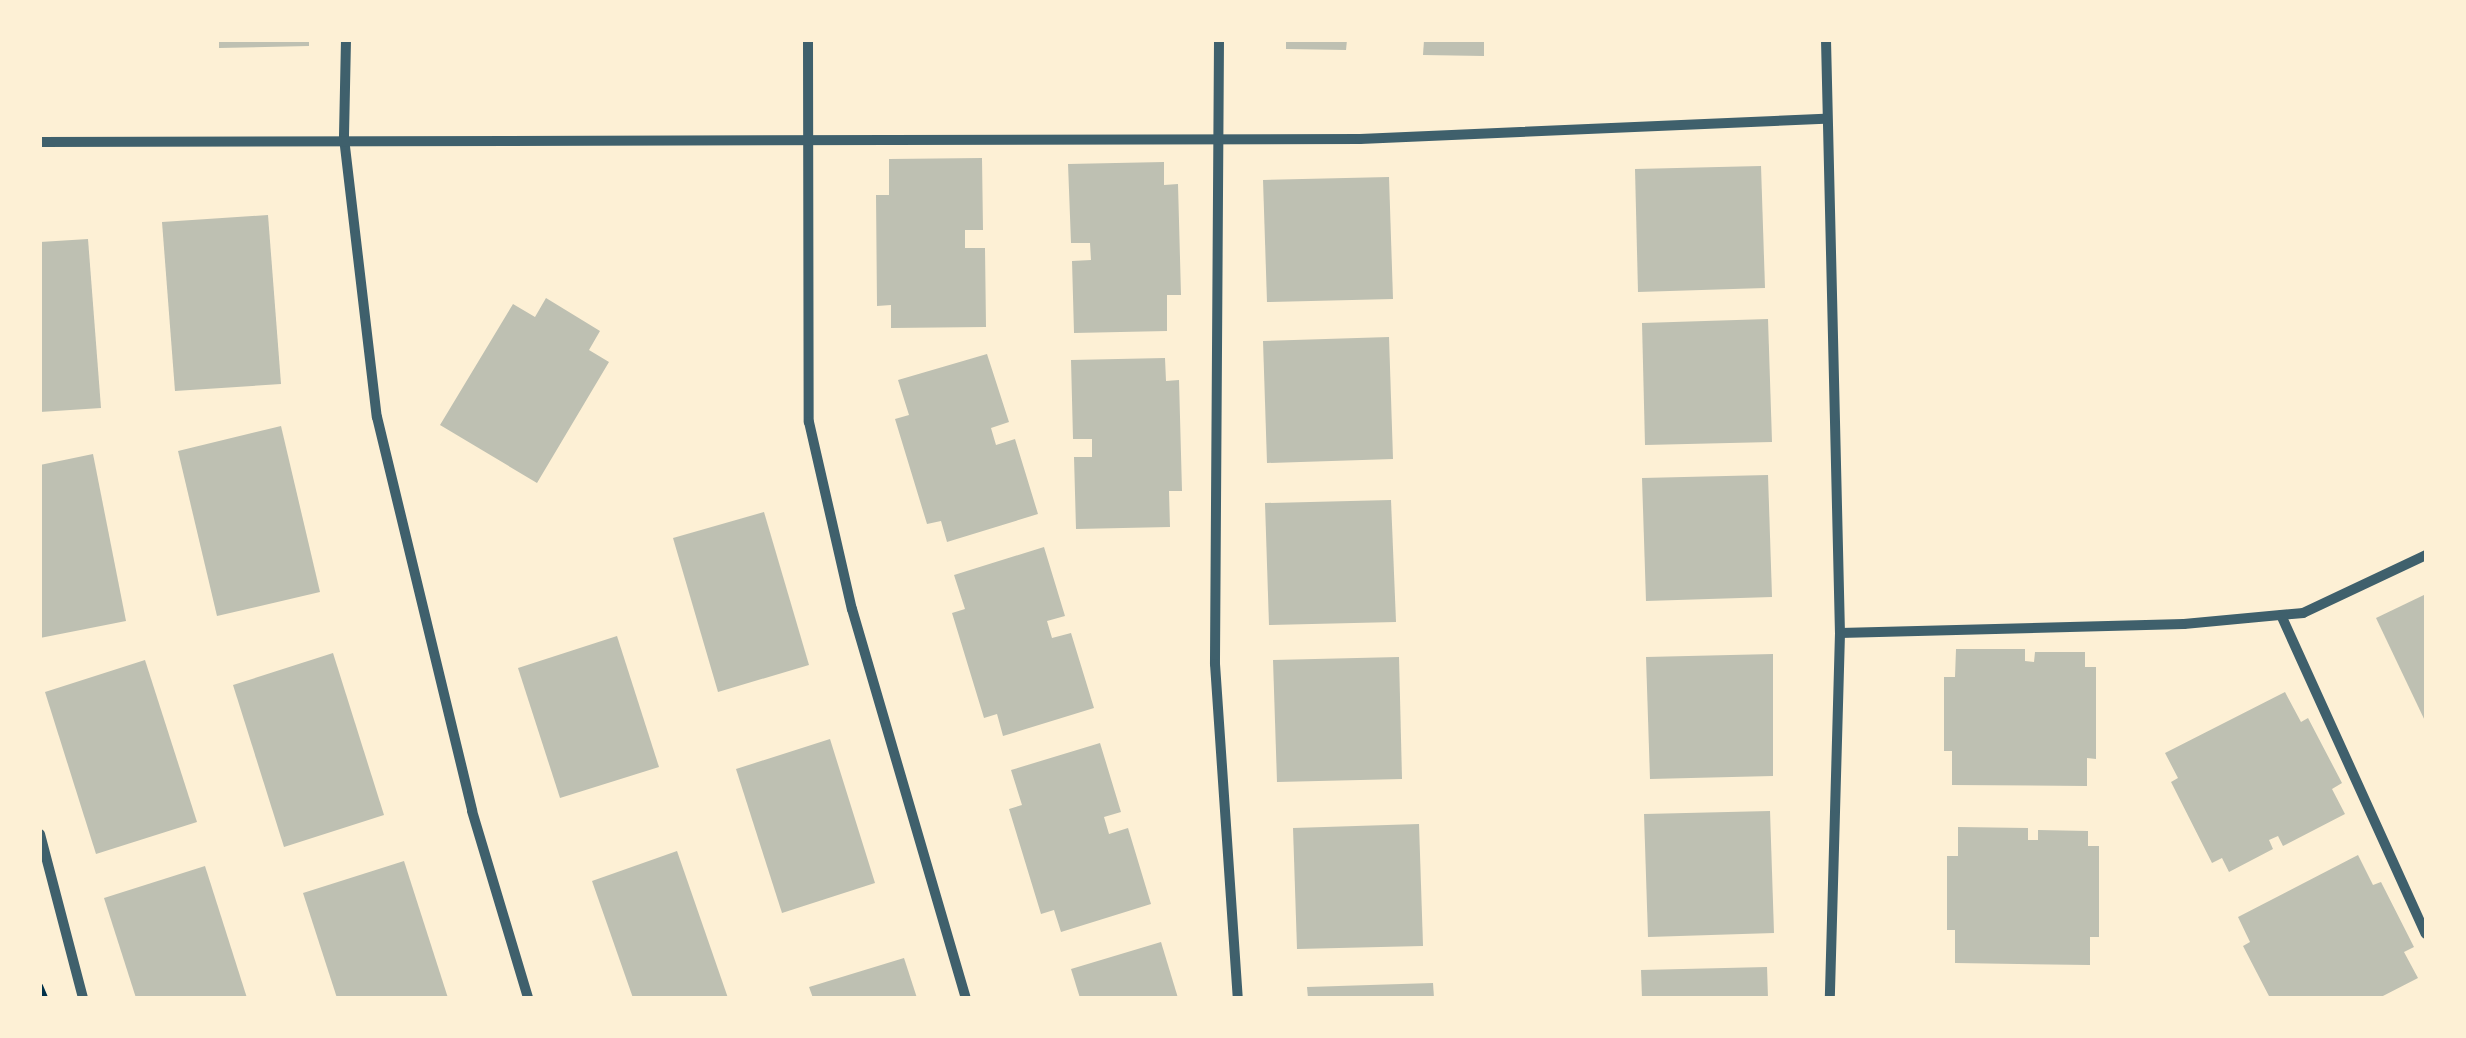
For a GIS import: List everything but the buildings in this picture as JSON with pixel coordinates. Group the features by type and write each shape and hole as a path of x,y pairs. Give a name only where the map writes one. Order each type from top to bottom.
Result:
{"street":[{"path":"346,40 344,138 378,417 472,810 528,998"},
{"path":"808,40 808,422 852,608 966,998"},
{"path":"1219,40 1215,664 1238,998"},
{"path":"1826,40 1840,633 1830,998"},
{"path":"40,142 344,138 1360,139 1825,119"},
{"path":"1840,633 2184,624 2303,613 2426,555"},
{"path":"2281,615 2426,934"},
{"path":"40,834 84,998"}],"path":[{"path":"40,986 45,998"}]}
